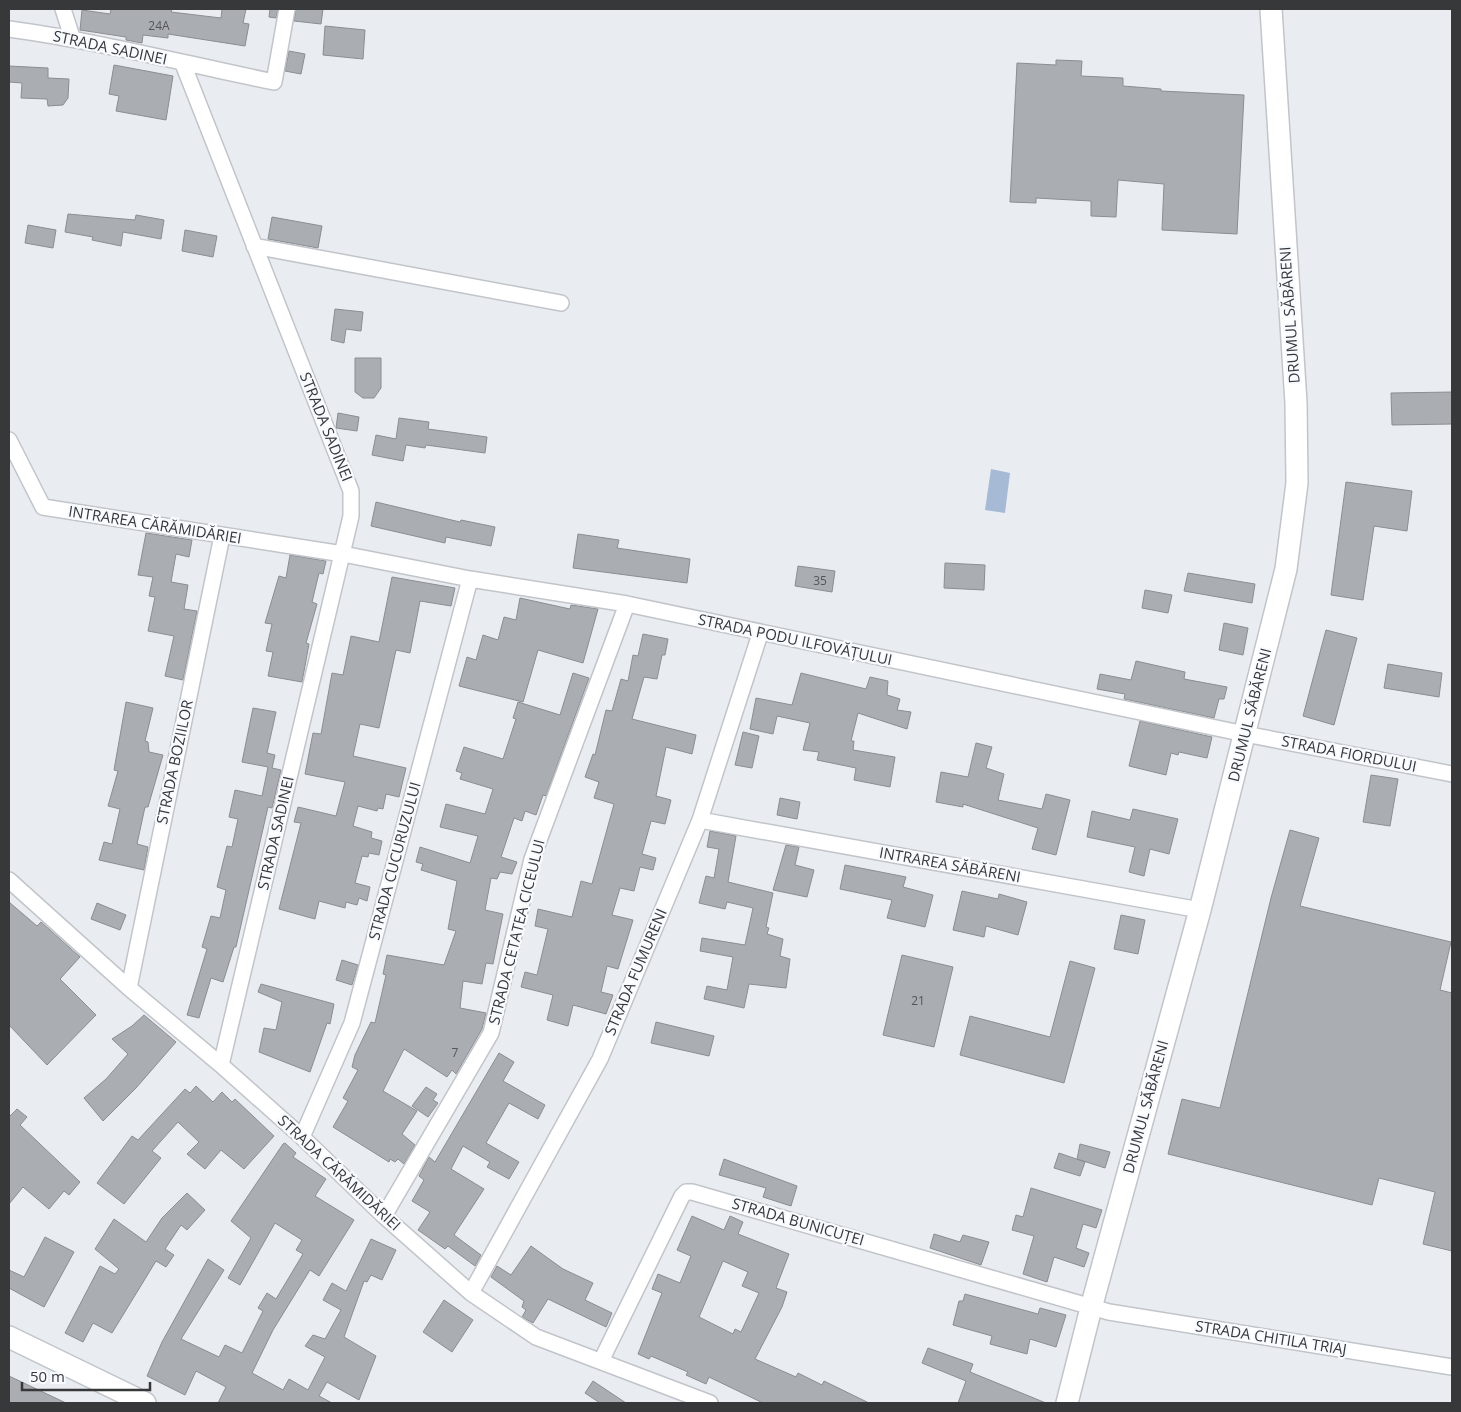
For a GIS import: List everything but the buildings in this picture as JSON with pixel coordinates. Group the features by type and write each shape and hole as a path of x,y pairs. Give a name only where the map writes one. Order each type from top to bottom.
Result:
{"main road":[{"name":"DRUMUL SĂBĂRENI","path":"1067,1403 1091,1308 1200,910 1286,568 1297,483 1296,403 1271,9"},
{"path":"9,1337 145,1403"}],"street":[{"path":"63,9 72,37"},
{"path":"183,64 274,82 287,9"},
{"name":"STRADA SADINEI","path":"9,29 72,37 183,64 351,491 352,516 221,1065"},
{"path":"254,246 561,303"},
{"name":"INTRAREA CĂRĂMIDĂRIEI","path":"9,440 43,508 343,554"},
{"name":"STRADA BOZIILOR","path":"129,988 222,536"},
{"name":"STRADA PODU ILFOVĂȚULUI","path":"343,554 470,579 627,604 760,634 1245,734"},
{"name":"STRADA CUCURUZULUI","path":"302,1137 352,1023 470,579"},
{"name":"STRADA CETATEA CICEULUI","path":"384,1216 491,1033 532,859 627,604"},
{"name":"STRADA FUMURENI","path":"471,1293 600,1059 700,820 760,634"},
{"name":"STRADA FIORDULUI","path":"1245,734 1452,774"},
{"name":"INTRAREA SĂBĂRENI","path":"700,820 1200,910"},
{"name":"STRADA CĂRĂMIDĂRIEI","path":"9,880 129,988 221,1065 302,1137 384,1216 471,1293 536,1337 710,1403"},
{"name":"STRADA BUNICUȚEI","path":"601,1361 682,1196 686,1192 692,1192 1091,1308"},
{"name":"STRADA CHITILA TRIAJ","path":"1091,1308 1452,1367"}],"water":[{"path":"991,469 1010,473 1005,513 985,510"}]}
